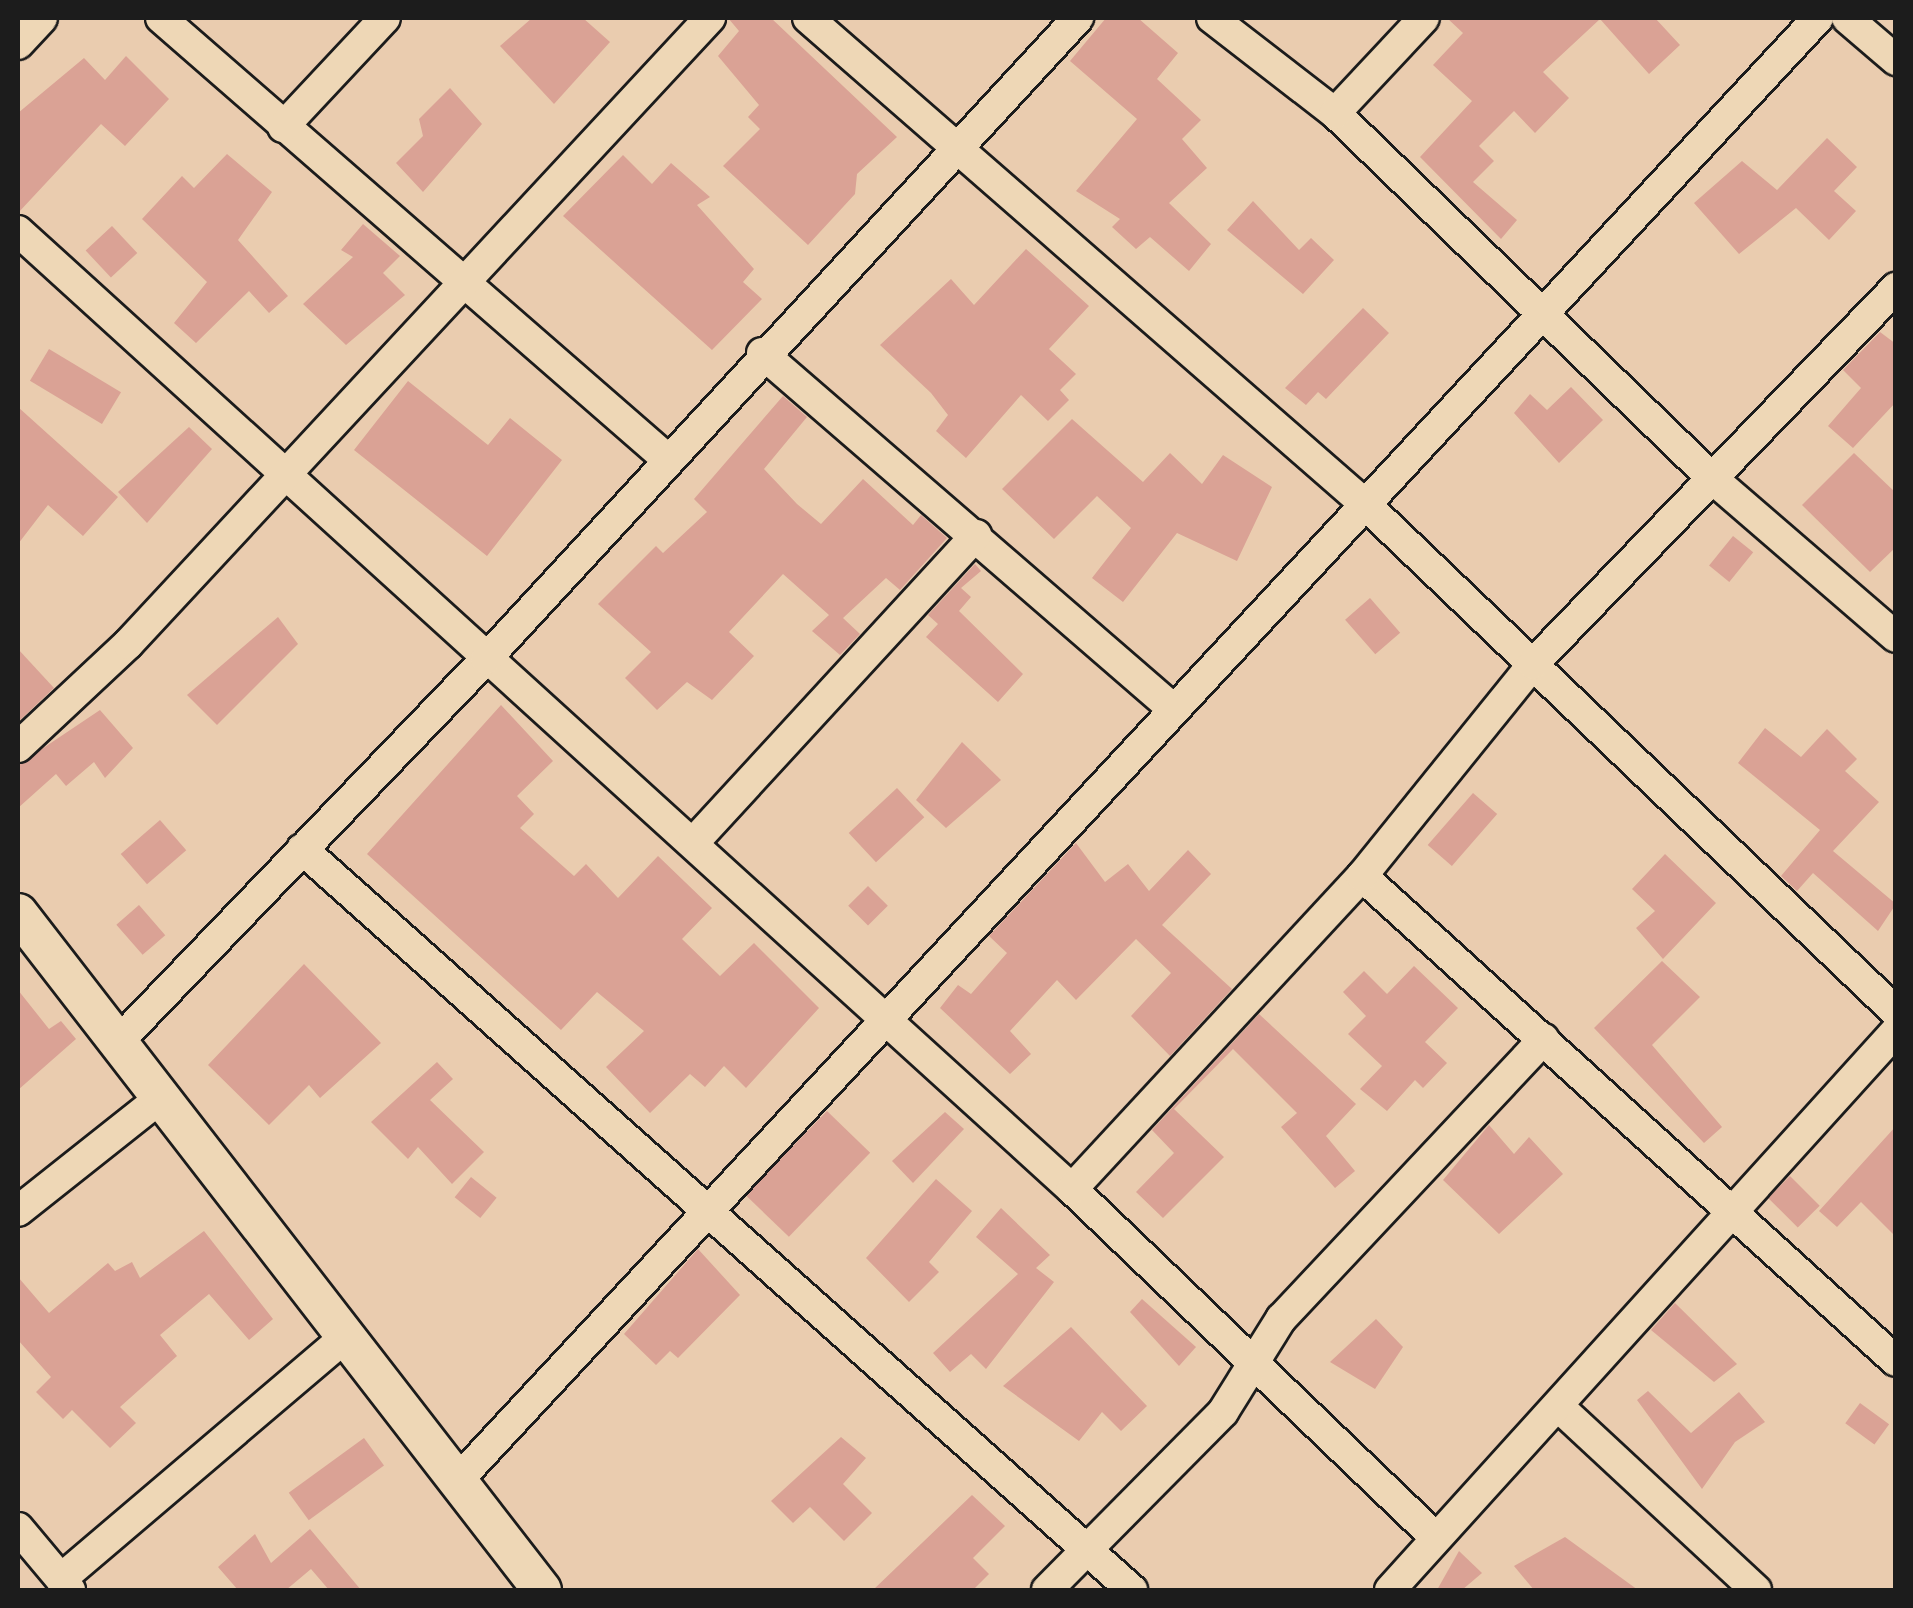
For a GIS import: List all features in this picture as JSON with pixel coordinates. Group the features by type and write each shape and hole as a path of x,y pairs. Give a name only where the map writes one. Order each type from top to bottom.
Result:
{"street":[{"path":"18,44 42,18"},
{"path":"161,18 469,282 666,458"},
{"path":"283,126 385,18"},
{"path":"18,747 285,478 710,18"},
{"path":"808,18 1366,505 1896,1012"},
{"path":"116,1044 486,660 762,353 1078,18"},
{"path":"1212,18 1335,113 1542,320 1714,480 1896,637"},
{"path":"1335,113 1424,18"},
{"path":"458,1480 711,1217 1171,707 1542,320 1818,18"},
{"path":"1846,18 1896,60"},
{"path":"18,231 486,660 694,842 884,1022 1072,1190 1436,1538"},
{"path":"1072,1190 1362,876 1533,664 1896,288"},
{"path":"762,353 1171,707"},
{"path":"694,842 976,535"},
{"path":"302,849 1132,1590"},
{"path":"1362,876 1896,1361"},
{"path":"18,913 158,1100 458,1480 526,1585"},
{"path":"1390,1590 1896,1031"},
{"path":"1046,1590 1223,1412 1282,1319 1544,1039"},
{"path":"18,1211 158,1100"},
{"path":"18,1528 66,1584 345,1337"},
{"path":"1559,1407 1756,1590"}],"building":[{"path":"532,18 583,18 610,42 554,104 500,46"},
{"path":"728,18 771,18 897,137 857,174 855,194 808,245 723,166 760,129 748,117 759,105 718,56 739,31"},
{"path":"1106,18 1138,18 1178,53 1157,79 1201,120 1182,139 1207,168 1169,203 1211,244 1189,271 1150,237 1136,249 1112,227 1120,219 1076,191 1137,119 1070,61"},
{"path":"1447,18 1655,18 1680,45 1649,74 1600,19 1543,72 1569,98 1535,133 1514,111 1479,146 1494,161 1473,182 1517,220 1501,239 1420,157 1472,101 1433,65 1463,33"},
{"path":"126,56 169,99 125,146 101,124 18,213 18,113 84,58 105,80"},
{"path":"450,88 482,124 423,192 396,163 423,136 419,119"},
{"path":"1827,138 1857,167 1834,191 1856,211 1829,240 1796,208 1739,254 1694,203 1742,161 1777,190"},
{"path":"227,154 272,192 238,240 288,296 269,313 249,291 196,343 174,323 207,282 142,219 182,176 194,188"},
{"path":"623,155 652,184 671,163 710,197 697,205 754,269 743,282 762,299 712,350 563,216"},
{"path":"1253,201 1299,250 1311,238 1334,260 1303,294 1227,230"},
{"path":"363,224 400,256 383,273 405,295 346,345 303,304 353,257 341,250"},
{"path":"112,226 137,253 111,278 86,251"},
{"path":"1026,249 1089,306 1049,349 1076,374 1060,390 1069,400 1048,421 1021,395 966,458 936,431 948,415 931,393 880,345 951,279 974,305"},
{"path":"1363,308 1389,333 1326,399 1318,392 1306,405 1285,388"},
{"path":"1880,332 1896,344 1896,402 1853,448 1828,426 1861,388 1843,370"},
{"path":"49,349 121,392 102,424 30,381"},
{"path":"408,381 488,445 510,418 562,460 487,556 354,450"},
{"path":"1571,387 1603,420 1559,463 1514,413 1530,394 1547,410"},
{"path":"783,396 807,417 764,469 797,504 821,524 863,479 913,525 921,515 947,538 900,590 886,578 843,618 860,634 840,655 812,631 829,615 783,574 729,632 754,656 712,700 687,682 657,710 625,678 651,652 598,604 656,546 663,553 707,512 694,499"},
{"path":"18,407 118,497 83,536 48,505 18,544"},
{"path":"1072,419 1143,482 1170,453 1202,484 1223,455 1272,487 1237,561 1177,533 1123,602 1092,578 1131,528 1097,496 1054,539 1002,489"},
{"path":"189,427 212,449 147,523 118,492"},
{"path":"1854,453 1896,493 1896,547 1870,572 1802,505"},
{"path":"1733,536 1753,552 1729,582 1709,566"},
{"path":"975,564 981,571 961,588 971,597 959,611 1023,674 998,702 926,637 938,624 928,615"},
{"path":"1370,598 1400,633 1375,654 1345,620"},
{"path":"278,617 298,644 217,725 187,695"},
{"path":"18,649 54,688 18,722"},
{"path":"501,705 553,761 517,796 534,814 520,828 574,876 586,864 618,898 658,856 712,908 682,939 720,976 754,943 819,1008 746,1088 724,1066 705,1087 690,1074 650,1113 606,1067 644,1031 597,992 561,1030 367,854"},
{"path":"100,710 133,748 105,778 94,762 66,786 56,774 18,808 18,765"},
{"path":"1765,728 1801,757 1827,729 1857,759 1845,771 1879,802 1833,851 1896,904 1878,931 1813,873 1797,891 1781,876 1820,830 1738,763"},
{"path":"962,742 1001,780 946,828 916,800"},
{"path":"897,788 924,817 876,862 849,833"},
{"path":"1473,793 1497,814 1452,866 1428,845"},
{"path":"160,820 186,850 147,884 121,854"},
{"path":"1076,843 1105,882 1128,864 1149,891 1188,850 1211,874 1162,925 1232,989 1170,1056 1131,1016 1171,973 1136,939 1076,1000 1057,980 1010,1031 1031,1054 1010,1074 940,1008 958,985 971,994 1007,953 989,936"},
{"path":"1665,854 1716,903 1663,959 1636,928 1655,911 1632,889"},
{"path":"868,886 888,906 868,926 848,906"},
{"path":"139,905 165,935 143,955 116,925"},
{"path":"1662,961 1700,997 1652,1045 1722,1127 1704,1143 1594,1028"},
{"path":"304,964 381,1043 320,1098 309,1085 269,1125 208,1065"},
{"path":"1414,966 1458,1008 1425,1042 1447,1063 1423,1088 1415,1080 1387,1111 1360,1089 1382,1066 1348,1034 1366,1016 1343,992 1364,971 1387,994"},
{"path":"18,990 49,1029 61,1021 76,1039 18,1090"},
{"path":"1259,1014 1356,1104 1326,1136 1355,1171 1335,1188 1281,1127 1297,1113 1233,1049 1174,1109 1224,1157 1163,1218 1136,1192 1174,1153 1152,1130"},
{"path":"437,1062 453,1079 430,1100 484,1152 452,1184 418,1147 408,1159 371,1122"},
{"path":"827,1111 870,1153 789,1237 746,1195"},
{"path":"945,1112 964,1129 913,1183 892,1161"},
{"path":"1489,1125 1514,1154 1529,1137 1563,1174 1499,1234 1443,1180"},
{"path":"1896,1126 1896,1237 1861,1202 1837,1227 1819,1211"},
{"path":"1790,1176 1820,1206 1798,1228 1768,1198"},
{"path":"471,1177 497,1198 480,1218 455,1197"},
{"path":"936,1179 972,1211 929,1262 939,1272 909,1302 866,1258"},
{"path":"1001,1208 1050,1255 1036,1268 1054,1282 986,1369 971,1354 950,1372 933,1353 1018,1274 976,1237"},
{"path":"204,1231 273,1319 249,1340 209,1294 160,1335 177,1356 120,1407 136,1423 110,1448 72,1410 63,1419 36,1392 51,1377 18,1340 18,1277 49,1313 108,1263 115,1271 132,1262 140,1278"},
{"path":"698,1249 740,1295 678,1358 670,1351 656,1365 624,1334"},
{"path":"1142,1299 1196,1347 1179,1366 1130,1312"},
{"path":"1675,1303 1737,1364 1714,1382 1651,1330"},
{"path":"1376,1319 1403,1347 1375,1389 1330,1362"},
{"path":"1071,1327 1147,1406 1121,1431 1102,1412 1079,1441 1003,1386"},
{"path":"1648,1391 1691,1433 1739,1392 1765,1422 1735,1442 1702,1489 1637,1400"},
{"path":"1860,1403 1889,1424 1874,1444 1845,1423"},
{"path":"841,1437 866,1458 843,1484 872,1513 844,1541 810,1507 793,1523 771,1501"},
{"path":"364,1438 384,1466 309,1520 289,1493"},
{"path":"972,1495 1005,1526 973,1558 989,1574 973,1590 873,1590"},
{"path":"310,1529 361,1590 329,1590 311,1569 286,1590 238,1590 218,1567 255,1534 271,1563"},
{"path":"1565,1537 1638,1590 1534,1590 1514,1566"},
{"path":"1459,1551 1482,1573 1462,1590 1437,1590"}]}
